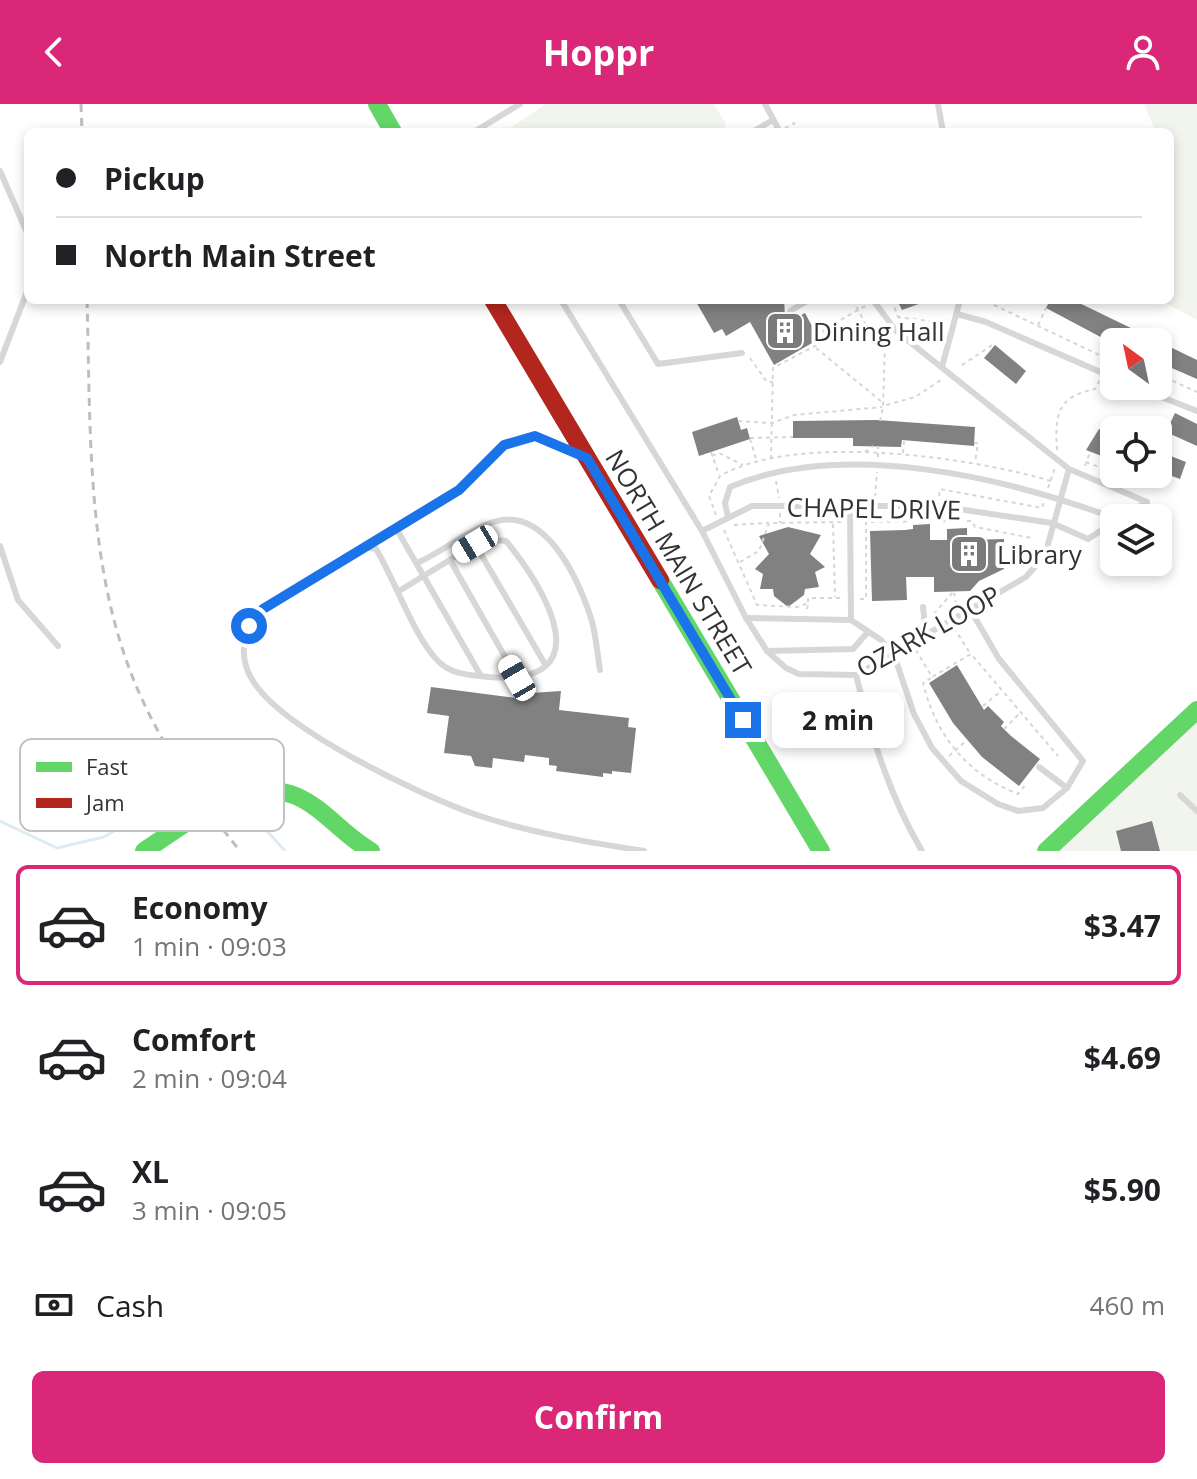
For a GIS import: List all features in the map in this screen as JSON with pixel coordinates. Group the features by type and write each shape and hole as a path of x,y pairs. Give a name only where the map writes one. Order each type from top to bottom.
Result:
{"main road":[{"path":"377,104 391,128"},
{"name":"NORTH MAIN STREET","path":"495,304 821,851"},
{"path":"1046,851 1197,710"},
{"path":"284,793 294,795 354,843 371,851"},
{"path":"144,851 177,831"}],"lane":[{"path":"481,128 520,104"},
{"path":"765,104 778,128"},
{"path":"938,104 942,128"},
{"path":"759,128 773,120"},
{"path":"0,171 24,226"},
{"path":"0,362 24,299"},
{"name":"OZARK LOOP","path":"563,304 702,531 746,618 767,651 786,668 799,674 856,675 1026,577 1039,565 1069,469"},
{"path":"621,304 658,364 742,353"},
{"path":"790,311 802,304"},
{"path":"876,304 896,331 1069,469 1147,502 1143,504"},
{"path":"942,367 959,304"},
{"path":"957,314 986,322 1100,373"},
{"path":"1169,400 1197,411"},
{"path":"587,458 544,438 515,440 495,453 459,490 256,616 246,634 243,653 255,685 315,734 425,795 528,830 644,851"},
{"path":"728,517 726,494 730,487 774,472 877,467 997,481 1060,498 1100,513"},
{"name":"CHAPEL DRIVE","path":"702,531 752,506 875,505 938,506 1052,523 1088,539 1100,530"},
{"path":"850,506 851,620"},
{"path":"417,563 494,521 511,519 542,531 553,544 584,599 592,619 600,670"},
{"path":"396,528 481,676"},
{"path":"365,547 376,549 399,591 439,662 456,672 517,678 536,673 545,664 558,636 550,610 506,541 495,537 475,544 399,591"},
{"path":"475,544 545,664"},
{"path":"0,546 18,600 58,646"},
{"path":"450,560 517,678"},
{"path":"923,607 926,634"},
{"path":"746,618 851,620 893,652 921,731 943,762 982,796 1018,811 1043,808 1067,788 1083,761 999,659 970,609"},
{"path":"767,651 853,649 867,633"},
{"path":"856,675 884,775 901,815 922,851"},
{"path":"1039,767 1067,788"},
{"path":"1180,795 1197,811"}],"path":[{"path":"855,304 885,346 880,421"},
{"path":"895,304 898,308 896,319 948,323 945,331"},
{"path":"994,305 1100,356"},
{"path":"1038,327 1046,308"},
{"path":"780,523 772,437 773,368 828,339 823,330 859,311"},
{"path":"962,365 994,344"},
{"path":"814,347 883,405"},
{"path":"742,353 755,360 767,382 773,382"},
{"path":"738,421 772,423 794,415 877,410 883,405 915,397 942,379"},
{"path":"1057,449 1054,429 1059,413 1072,398 1095,389 1100,380"},
{"path":"1172,380 1197,392"},
{"path":"757,463 750,439 793,437"},
{"path":"903,454 904,440"},
{"path":"974,443 978,443 975,463"},
{"path":"854,446 854,452"},
{"path":"864,453 873,446"},
{"path":"874,522 878,446"},
{"path":"1090,452 1086,462 1100,467"},
{"path":"720,476 711,454 719,453 745,466"},
{"path":"878,453 975,463 1053,482 1042,508 940,489 938,506"},
{"path":"807,619 808,598 866,599 866,522 972,521 975,527 1032,538"},
{"path":"725,526 850,522"},
{"path":"739,563 759,551 769,523"},
{"path":"833,523 835,598"},
{"path":"934,614 954,591 953,602 962,613"},
{"path":"757,605 798,607 808,603"},
{"path":"949,620 971,654 1058,756"},
{"path":"911,642 932,677"},
{"path":"971,654 923,683 927,703 955,751 1003,788 1018,794 1027,783"},
{"path":"983,706 1002,690"},
{"path":"1004,729 1021,712"},
{"path":"943,762 967,740"}],"shaded area":[{"path":"546,104 714,104 727,126 724,128 510,128"},
{"path":"1144,104 1197,104 1197,320 1167,304 1174,304 1174,128 1154,128"},
{"path":"1197,723 1197,851 1058,851"}],"building":[{"name":"Dining Hall","path":"697,304 784,304 785,315 794,319 805,313 819,339 774,365 750,322 726,336 722,329 714,333"},
{"path":"899,304 919,304 902,310"},
{"path":"1048,304 1081,304 1131,328 1100,328 1100,337 1046,308"},
{"path":"995,345 1026,371 1016,384 984,358"},
{"path":"1172,348 1197,360 1197,379 1172,368"},
{"path":"1175,413 1197,424 1197,446 1172,435"},
{"path":"737,417 741,430 747,428 750,439 699,456 692,432"},
{"path":"877,420 975,427 974,446 902,440 901,447 853,446 853,438 793,438 793,421"},
{"path":"1099,429 1100,429 1100,455 1086,450"},
{"path":"1172,456 1186,462 1180,479 1172,476"},
{"path":"930,524 930,540 947,540 947,529 967,528 967,540 1004,539 1004,569 979,581 970,591 934,592 934,577 906,577 907,600 872,601 870,531 905,530 913,529 913,525"},
{"path":"788,527 821,535 810,554 825,567 815,572 819,587 805,589 804,595 788,607 774,596 773,589 760,589 763,574 755,569 769,554 759,536"},
{"path":"957,665 984,710 988,706 1004,722 1001,726 1040,759 1019,786 982,757 953,723 929,683"},
{"path":"431,687 516,698 517,694 561,691 559,710 629,718 628,727 636,728 631,773 612,771 612,774 603,773 603,777 556,771 557,766 549,765 549,758 525,755 524,762 493,758 492,768 475,766 471,756 444,753 449,716 427,713"},
{"path":"1152,821 1160,851 1121,851 1116,831"}],"waterway":[{"path":"0,821 20,830"},
{"path":"21,831 57,848 104,837 114,831"},
{"path":"267,831 285,851"}],"railway":[{"path":"81,104 82,128"},
{"path":"87,304 91,451 100,552 123,650 141,697 163,739"},
{"path":"225,831 240,851"}],"traffic: fast":[{"path":"377,104 391,128"},
{"path":"660,580 821,851"},
{"path":"1046,851 1197,710"},
{"path":"284,793 306,801 371,851"},
{"path":"144,851 175,831"}],"traffic: jam":[{"path":"495,304 660,580"}],"place":[{"name":"Dining Hall","path":"785,331"},
{"name":"Library","path":"969,554"}],"route":[{"path":"249,626 263,609 459,490 504,445 535,436 587,458 743,720"}]}
